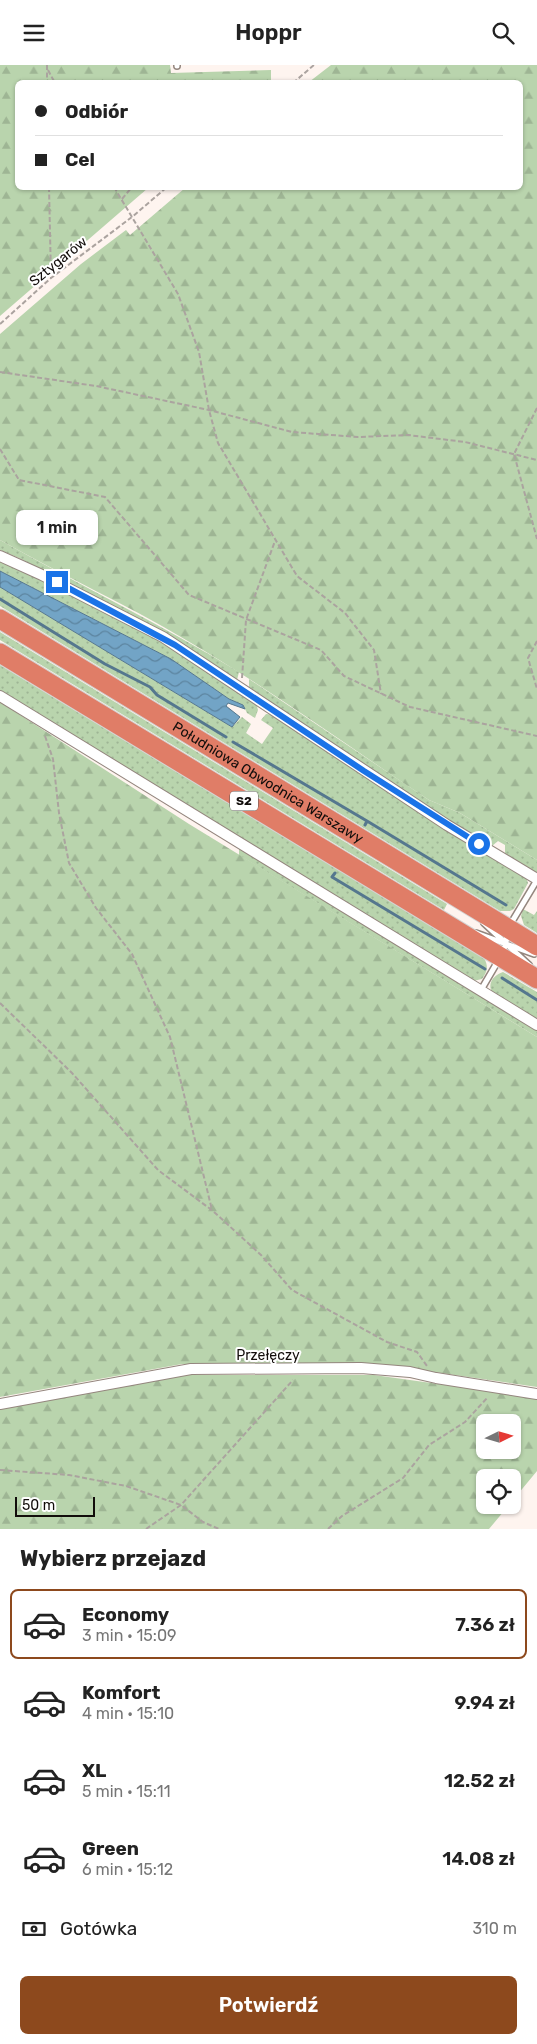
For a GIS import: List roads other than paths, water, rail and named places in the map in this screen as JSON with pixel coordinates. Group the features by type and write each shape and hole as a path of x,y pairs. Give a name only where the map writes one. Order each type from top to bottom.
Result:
{"highway":[{"name":"Południowa Obwodnica Warszawy","path":"0,619 452,894 505,943 537,979"},
{"name":"Południowa Obwodnica Warszawy","path":"0,653 438,919 505,943 537,946"}],"street":[{"path":"0,556 42,575 163,637 439,819 537,879"},
{"path":"0,696 537,1025"},
{"name":"Przełęczy","path":"0,1404 191,1369 361,1368 410,1372 537,1394"}],"lane":[{"path":"480,990 537,879"},
{"path":"505,943 537,955"},
{"path":"505,943 537,972"}],"water":[{"path":"0,571 171,659 229,699 243,705 245,709 228,703 226,706 240,717 232,727 0,587"}],"waterway":[{"path":"0,599 105,664 150,687 157,695 226,737"},
{"path":"233,742 367,821 365,825"},
{"path":"367,821 506,905"},
{"path":"335,873 332,877 485,969"},
{"path":"502,978 537,1000"}]}
